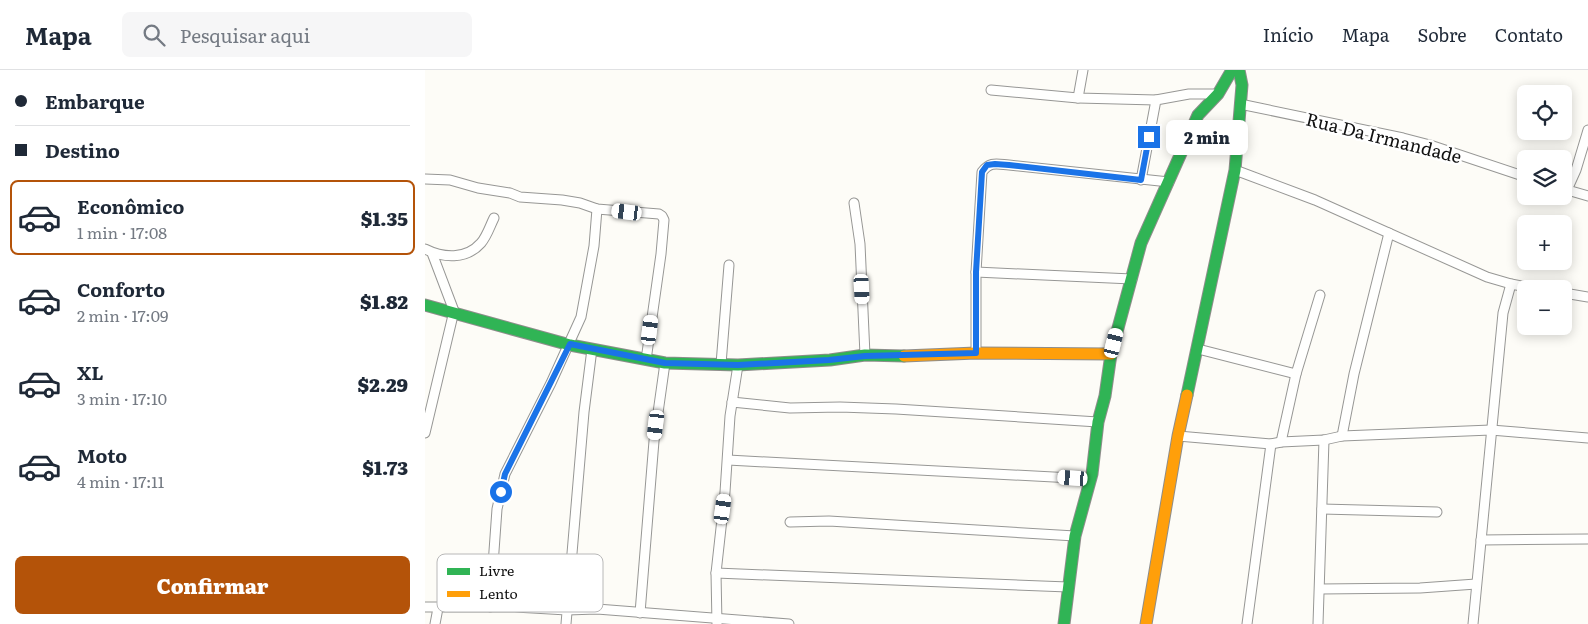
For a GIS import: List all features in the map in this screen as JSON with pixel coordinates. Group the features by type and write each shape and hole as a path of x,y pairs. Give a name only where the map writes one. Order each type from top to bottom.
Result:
{"street":[{"path":"1078,98 1083,70"},
{"path":"1064,624 1075,536 1091,479 1098,422 1105,396 1111,354 1141,243 1169,182 1182,148 1199,115 1218,94 1232,70"},
{"path":"1239,70 1242,84"},
{"path":"1146,624 1178,436 1199,349 1235,170 1242,84 1248,70"},
{"path":"991,90 1078,98 1156,100 1189,94 1218,94"},
{"path":"1141,180 1156,100"},
{"name":"Rua Da Irmandade","path":"1240,104 1403,138 1517,174"},
{"path":"1572,177 1588,130"},
{"path":"976,353 976,272 982,172 987,165 1009,165 1169,182"},
{"path":"1235,170 1315,200 1487,277 1517,285"},
{"path":"425,179 450,180 478,188 510,193 520,197 562,200 581,203 597,209 659,214 662,216 664,220 661,254 646,360"},
{"path":"1572,192 1588,196"},
{"path":"854,203 860,244 865,356"},
{"path":"494,554 497,509 505,474 570,344 581,317 588,287 597,209"},
{"path":"429,251 446,257 459,256 471,251 481,243 494,218"},
{"path":"1342,436 1354,374 1389,233"},
{"path":"425,433 454,311 429,251"},
{"path":"721,364 729,265"},
{"path":"976,272 1132,279"},
{"path":"1473,624 1503,313 1511,284"},
{"path":"1572,294 1588,297"},
{"path":"1281,442 1296,374 1319,295"},
{"path":"425,305 454,311 570,344 665,363 738,365 865,356 976,353 1111,354"},
{"path":"572,554 583,412 592,349"},
{"path":"1199,349 1296,374"},
{"path":"640,613 654,441 665,363"},
{"path":"717,621 716,573 732,402 738,365"},
{"path":"732,402 790,408 896,409 1098,422"},
{"path":"1178,436 1271,444 1324,440 1342,436 1491,430 1588,438"},
{"path":"1318,624 1324,440"},
{"path":"1247,624 1271,444"},
{"path":"727,460 1091,479"},
{"path":"1322,509 1437,512"},
{"path":"790,522 829,521 1075,536"},
{"path":"1481,540 1588,539"},
{"path":"716,573 1068,587"},
{"path":"1320,590 1419,588 1477,584"},
{"path":"603,610 717,621 789,624"}],"traffic: fast":[{"path":"1064,624 1075,536 1092,474 1098,422 1105,396 1111,354 1141,243 1198,115 1218,94 1232,70"},
{"path":"1187,395 1235,170 1242,85 1239,70"},
{"path":"425,305 570,345 665,363 738,365 830,360 865,355 904,356"}],"traffic: slow":[{"path":"904,356 976,353 1111,354"},
{"path":"1146,624 1178,436 1187,395"}],"route":[{"path":"501,492 505,474 570,344 617,355 665,363 738,365 865,356 976,353 976,272 982,172 987,165 1009,165 1141,180 1149,137"}]}
